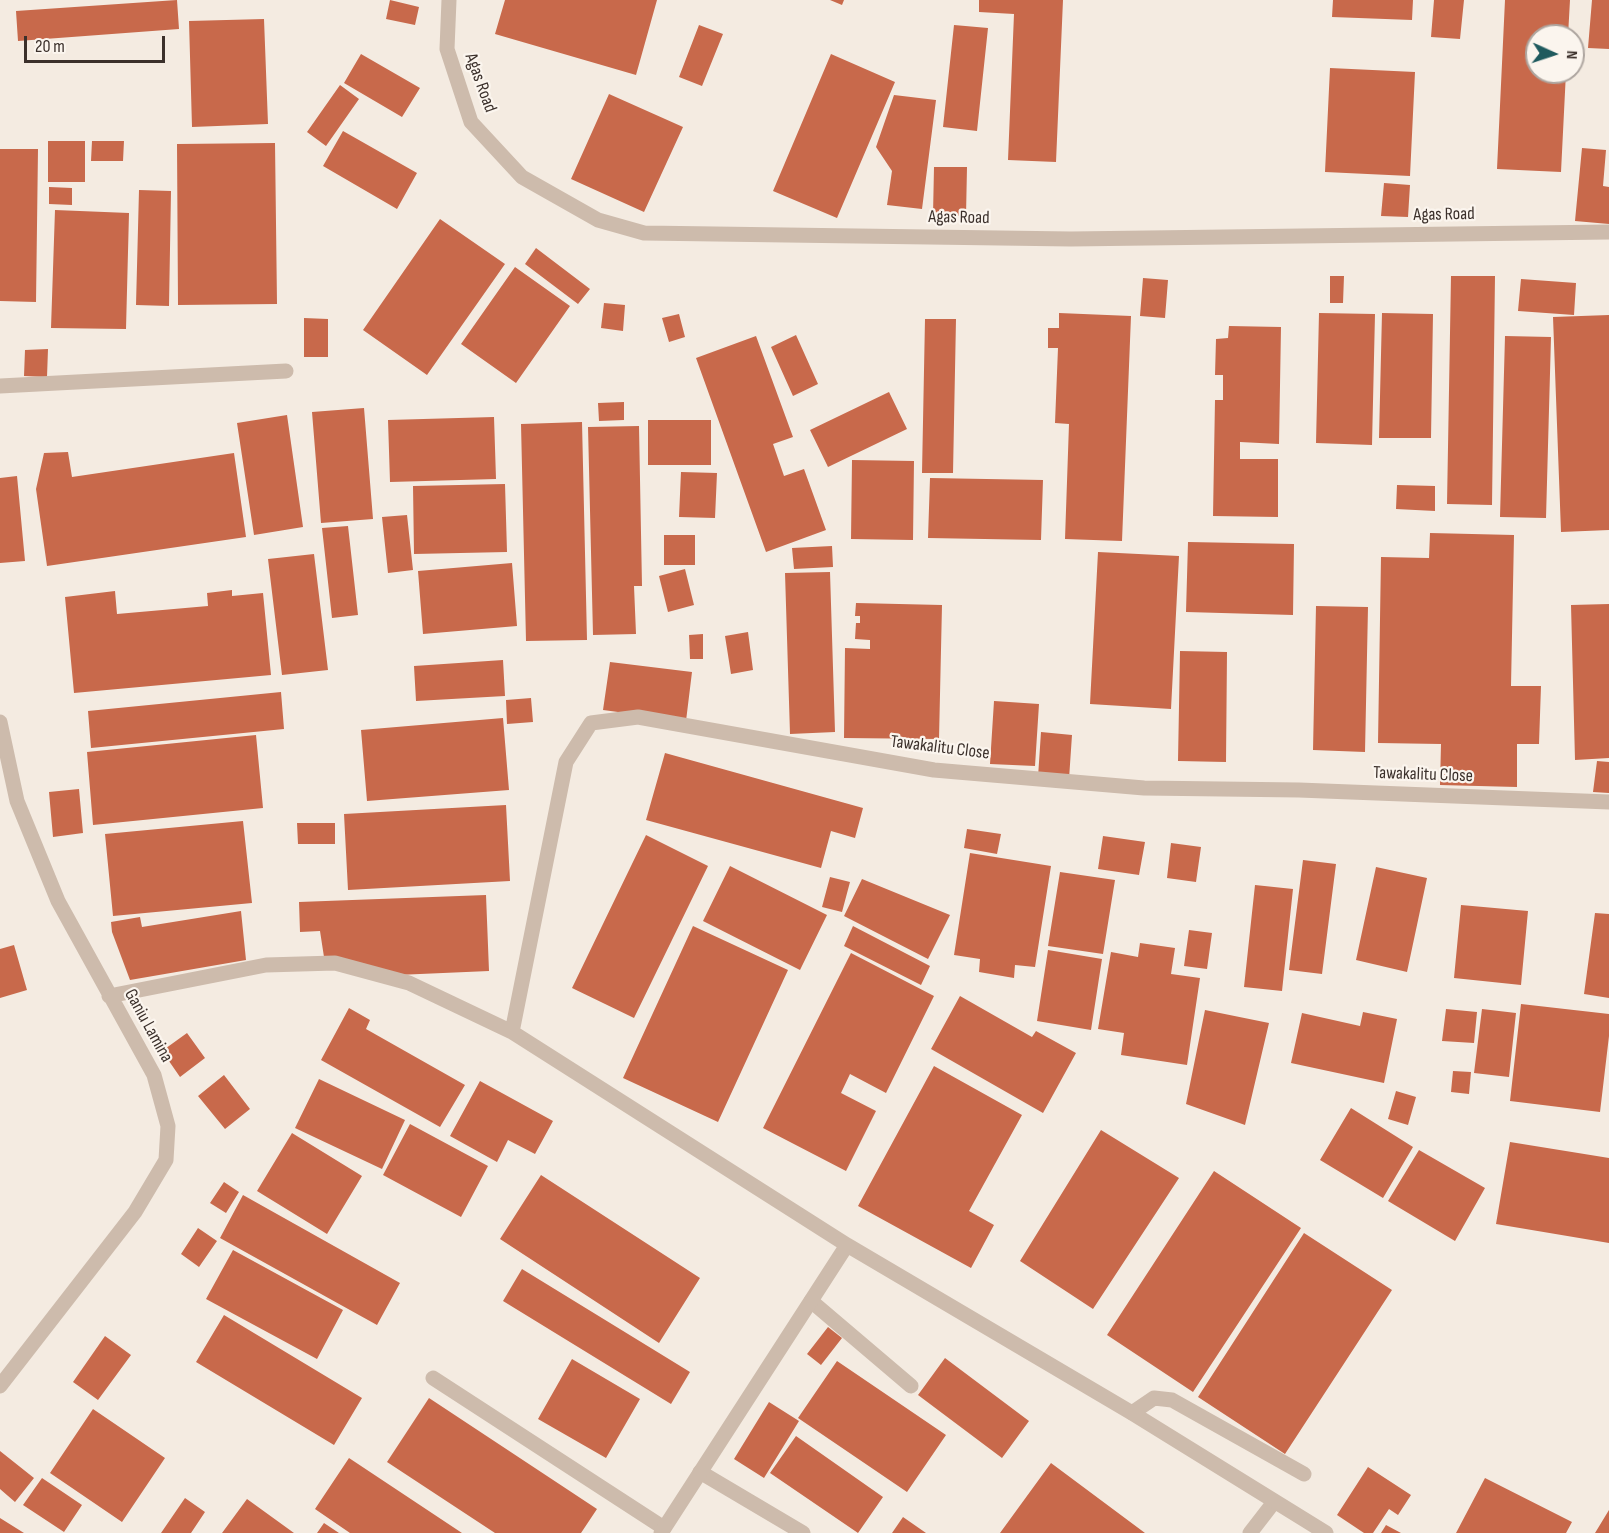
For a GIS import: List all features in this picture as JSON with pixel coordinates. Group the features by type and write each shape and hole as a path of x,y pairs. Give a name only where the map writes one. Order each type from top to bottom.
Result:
{"street":[{"name":"Agas Road","path":"449,0 447,49 471,122 522,177 598,220 644,232 1071,239 1609,232"},
{"path":"0,386 286,371"},
{"name":"Tawakalitu Close","path":"512,1032 566,762 591,723 638,717 934,770 1132,787 1299,790 1609,802"},
{"name":"Ganiu Lamina","path":"0,722 17,801 58,901 154,1075 168,1125 166,1160 135,1212 0,1386"},
{"path":"109,996 266,965 335,963 409,983 512,1032 847,1245 1132,1413 1326,1533"},
{"path":"433,1378 662,1530 847,1245"},
{"path":"811,1301 911,1386"},
{"path":"1132,1413 1154,1398 1172,1400 1304,1474"},
{"path":"700,1472 803,1533"},
{"path":"1250,1533 1274,1502"}],"building":[{"path":"177,0 179,29 18,41 16,11"},
{"path":"390,0 419,7 415,25 386,19"},
{"path":"505,0 657,0 636,75 495,34"},
{"path":"830,0 844,0 842,5"},
{"path":"979,0 1063,0 1056,162 1008,160 1014,14 979,12"},
{"path":"1333,0 1413,0 1412,20 1332,17"},
{"path":"1434,0 1464,0 1460,39 1431,37"},
{"path":"1505,0 1570,0 1569,24 1525,24 1525,84 1565,84 1561,172 1497,169"},
{"path":"1592,0 1609,0 1609,49 1588,48"},
{"path":"264,19 268,124 192,127 189,21"},
{"path":"699,25 723,34 702,86 679,77"},
{"path":"954,25 988,28 977,131 943,127"},
{"path":"361,54 420,88 402,117 344,83"},
{"path":"831,54 895,82 837,218 773,191"},
{"path":"1330,68 1415,72 1410,176 1325,172"},
{"path":"340,85 359,99 326,146 307,132"},
{"path":"609,94 683,127 644,212 571,179"},
{"path":"894,95 936,100 922,209 887,205 892,171 876,147"},
{"path":"343,131 417,173 397,209 323,166"},
{"path":"48,141 85,141 85,182 48,182"},
{"path":"92,141 124,141 123,161 91,161"},
{"path":"275,143 277,304 178,305 177,144"},
{"path":"1582,148 1606,150 1603,186 1609,187 1609,224 1575,221"},
{"path":"0,149 38,149 36,302 0,301"},
{"path":"934,167 967,167 966,216 933,215"},
{"path":"1384,183 1410,185 1408,217 1381,216"},
{"path":"49,187 72,188 72,205 49,204"},
{"path":"139,190 171,191 169,306 136,305"},
{"path":"55,210 129,213 126,329 51,328"},
{"path":"440,219 505,264 427,375 363,330"},
{"path":"536,248 590,289 578,304 525,264"},
{"path":"515,267 570,306 516,383 461,344"},
{"path":"1330,276 1344,276 1343,303 1330,303"},
{"path":"1451,276 1495,276 1492,505 1447,504"},
{"path":"1143,278 1168,280 1165,318 1140,316"},
{"path":"1521,279 1576,283 1574,315 1518,311"},
{"path":"604,303 625,305 623,331 601,328"},
{"path":"1059,313 1131,316 1122,541 1065,539 1069,424 1055,423 1058,348 1048,348 1048,328 1059,328"},
{"path":"1319,313 1375,314 1372,445 1316,443"},
{"path":"1382,313 1433,314 1431,438 1379,438"},
{"path":"679,314 685,337 669,342 662,318"},
{"path":"1609,315 1609,530 1561,532 1553,317"},
{"path":"304,318 328,319 328,357 304,357"},
{"path":"925,319 956,319 953,473 922,473"},
{"path":"1229,326 1281,327 1279,444 1240,442 1240,459 1278,459 1278,517 1213,516 1215,400 1223,400 1223,375 1215,375 1216,339 1228,338"},
{"path":"796,335 818,384 793,396 771,347"},
{"path":"756,336 793,437 773,444 784,476 804,469 826,530 766,552 696,358"},
{"path":"1505,336 1551,337 1546,518 1500,517"},
{"path":"48,349 47,377 24,376 25,350"},
{"path":"889,392 907,429 828,467 810,430"},
{"path":"624,402 624,420 599,421 598,403"},
{"path":"364,408 373,519 321,523 312,412"},
{"path":"287,415 303,527 254,535 237,423"},
{"path":"494,417 496,479 390,482 388,420"},
{"path":"648,420 711,420 711,465 648,465"},
{"path":"582,422 587,640 526,641 521,424"},
{"path":"639,426 642,586 634,586 636,634 593,635 588,427"},
{"path":"68,452 72,477 234,453 246,537 47,566 36,489 44,453"},
{"path":"852,460 914,461 913,540 851,539"},
{"path":"681,472 717,473 715,518 679,517"},
{"path":"17,476 25,561 0,563 0,478"},
{"path":"930,478 1043,480 1041,540 928,538"},
{"path":"505,484 507,552 414,554 413,486"},
{"path":"1397,485 1435,486 1435,511 1396,509"},
{"path":"407,515 413,570 388,573 382,517"},
{"path":"348,526 358,615 332,618 322,528"},
{"path":"1430,533 1514,535 1511,686 1541,686 1539,744 1517,744 1517,787 1440,785 1441,744 1378,743 1381,557 1429,558"},
{"path":"664,535 695,535 695,565 664,565"},
{"path":"1188,542 1294,544 1293,615 1186,612"},
{"path":"832,546 833,567 794,569 792,548"},
{"path":"1098,552 1179,556 1171,709 1090,704"},
{"path":"314,554 328,670 282,675 268,559"},
{"path":"512,563 517,626 423,634 418,571"},
{"path":"685,569 694,605 668,612 659,576"},
{"path":"830,572 835,732 790,734 785,573"},
{"path":"232,590 232,596 263,593 271,675 74,693 65,597 115,591 117,614 208,606 207,593"},
{"path":"856,603 942,605 939,739 844,738 845,648 870,649 870,640 855,639 856,623 860,623 860,616 855,616"},
{"path":"1609,604 1609,758 1575,760 1571,605"},
{"path":"1316,606 1368,607 1365,752 1313,750"},
{"path":"748,632 753,670 731,674 725,636"},
{"path":"703,634 703,659 690,659 689,635"},
{"path":"1180,651 1227,652 1226,762 1178,761"},
{"path":"503,660 505,696 416,701 414,666"},
{"path":"610,662 692,672 686,721 603,710"},
{"path":"281,692 284,729 91,748 88,711"},
{"path":"531,698 533,722 507,724 506,700"},
{"path":"994,701 1039,704 1035,766 990,764"},
{"path":"503,718 509,790 367,801 361,730"},
{"path":"1041,732 1072,735 1069,779 1038,777"},
{"path":"256,735 263,808 93,825 87,752"},
{"path":"665,753 863,808 855,838 831,831 821,868 646,820"},
{"path":"1597,761 1609,762 1609,793 1593,792"},
{"path":"79,789 83,833 53,837 49,792"},
{"path":"506,805 510,881 348,890 344,814"},
{"path":"243,821 252,903 113,916 105,834"},
{"path":"297,823 335,823 335,844 298,844"},
{"path":"967,829 1001,834 997,854 964,848"},
{"path":"646,835 708,866 634,1018 572,988"},
{"path":"1103,836 1145,842 1139,875 1098,869"},
{"path":"1171,843 1201,847 1196,882 1167,878"},
{"path":"970,853 1051,866 1035,967 1015,965 1014,978 979,972 980,959 954,955"},
{"path":"1303,860 1336,864 1322,974 1289,970"},
{"path":"730,866 827,915 800,970 703,921"},
{"path":"1376,867 1427,878 1407,972 1356,960"},
{"path":"1060,872 1115,880 1103,954 1048,946"},
{"path":"830,877 850,882 842,912 822,907"},
{"path":"862,879 950,915 928,959 844,916"},
{"path":"1255,885 1293,889 1282,991 1244,987"},
{"path":"486,895 489,971 397,975 324,957 320,931 300,932 299,902"},
{"path":"1461,905 1528,911 1521,985 1454,978"},
{"path":"241,911 246,960 130,980 112,932 111,922 140,917 142,927"},
{"path":"1595,913 1609,914 1609,998 1584,994"},
{"path":"693,926 788,970 718,1122 623,1078"},
{"path":"853,926 930,966 921,985 844,946"},
{"path":"1189,930 1212,933 1207,969 1184,966"},
{"path":"1140,943 1175,948 1171,974 1200,978 1187,1065 1121,1055 1124,1033 1098,1029 1111,952 1138,957"},
{"path":"14,945 27,990 0,998 0,949"},
{"path":"1048,950 1102,959 1091,1030 1037,1021"},
{"path":"851,953 934,996 886,1093 850,1074 841,1093 876,1111 846,1171 763,1128"},
{"path":"960,996 1032,1037 1036,1031 1076,1053 1043,1113 931,1049"},
{"path":"1521,1004 1609,1014 1609,1036 1600,1112 1510,1101"},
{"path":"349,1008 370,1020 366,1029 465,1085 440,1127 321,1060"},
{"path":"1446,1009 1477,1012 1474,1043 1442,1041"},
{"path":"1482,1009 1516,1013 1509,1077 1474,1073"},
{"path":"1205,1010 1269,1023 1245,1125 1186,1104"},
{"path":"1363,1012 1397,1019 1384,1083 1291,1063 1302,1013 1360,1026"},
{"path":"187,1033 205,1058 180,1077 162,1051"},
{"path":"934,1066 1022,1115 969,1211 994,1225 971,1268 858,1206"},
{"path":"1453,1071 1471,1072 1469,1094 1451,1092"},
{"path":"224,1075 250,1109 225,1129 198,1096"},
{"path":"319,1079 405,1120 382,1169 295,1128"},
{"path":"480,1081 553,1121 535,1154 508,1140 497,1162 450,1136"},
{"path":"1396,1091 1416,1097 1408,1125 1388,1119"},
{"path":"1351,1108 1413,1147 1383,1198 1320,1160"},
{"path":"410,1124 488,1166 461,1217 383,1175"},
{"path":"1101,1130 1179,1178 1093,1309 1020,1261"},
{"path":"292,1133 362,1176 327,1234 257,1191"},
{"path":"1510,1142 1609,1158 1609,1243 1496,1224"},
{"path":"1419,1150 1485,1188 1455,1241 1388,1201"},
{"path":"1214,1171 1301,1228 1193,1392 1107,1335"},
{"path":"541,1175 700,1278 659,1343 500,1239"},
{"path":"224,1182 239,1192 226,1213 210,1203"},
{"path":"243,1195 400,1283 377,1325 220,1238"},
{"path":"198,1228 217,1241 199,1267 181,1254"},
{"path":"1304,1233 1392,1290 1285,1454 1198,1397"},
{"path":"233,1250 343,1310 317,1359 206,1299"},
{"path":"522,1269 690,1372 671,1404 503,1301"},
{"path":"224,1315 362,1398 334,1445 196,1362"},
{"path":"828,1327 842,1338 821,1365 807,1354"},
{"path":"105,1336 131,1355 98,1400 73,1382"},
{"path":"945,1358 1029,1421 1002,1458 918,1395"},
{"path":"572,1359 640,1399 606,1458 538,1419"},
{"path":"837,1361 946,1435 907,1492 798,1418"},
{"path":"429,1398 597,1509 581,1533 495,1533 387,1462"},
{"path":"769,1402 799,1421 764,1478 734,1459"},
{"path":"93,1409 165,1458 122,1522 50,1473"},
{"path":"796,1436 883,1497 858,1533 770,1473"},
{"path":"0,1451 34,1478 15,1502 0,1489"},
{"path":"349,1458 462,1533 350,1533 315,1509"},
{"path":"1051,1463 1145,1533 1000,1533"},
{"path":"1368,1467 1411,1495 1398,1515 1389,1509 1373,1533 1364,1533 1337,1515"},
{"path":"42,1478 82,1505 64,1532 23,1505"},
{"path":"1485,1478 1572,1522 1566,1533 1456,1533"},
{"path":"185,1498 205,1512 191,1533 161,1533"},
{"path":"247,1499 294,1533 222,1533"},
{"path":"1609,1510 1609,1533 1595,1533"},
{"path":"903,1517 926,1533 892,1533"},
{"path":"0,1518 24,1533 0,1533"},
{"path":"324,1523 339,1533 317,1533"},
{"path":"1386,1525 1401,1533 1381,1533"}]}
